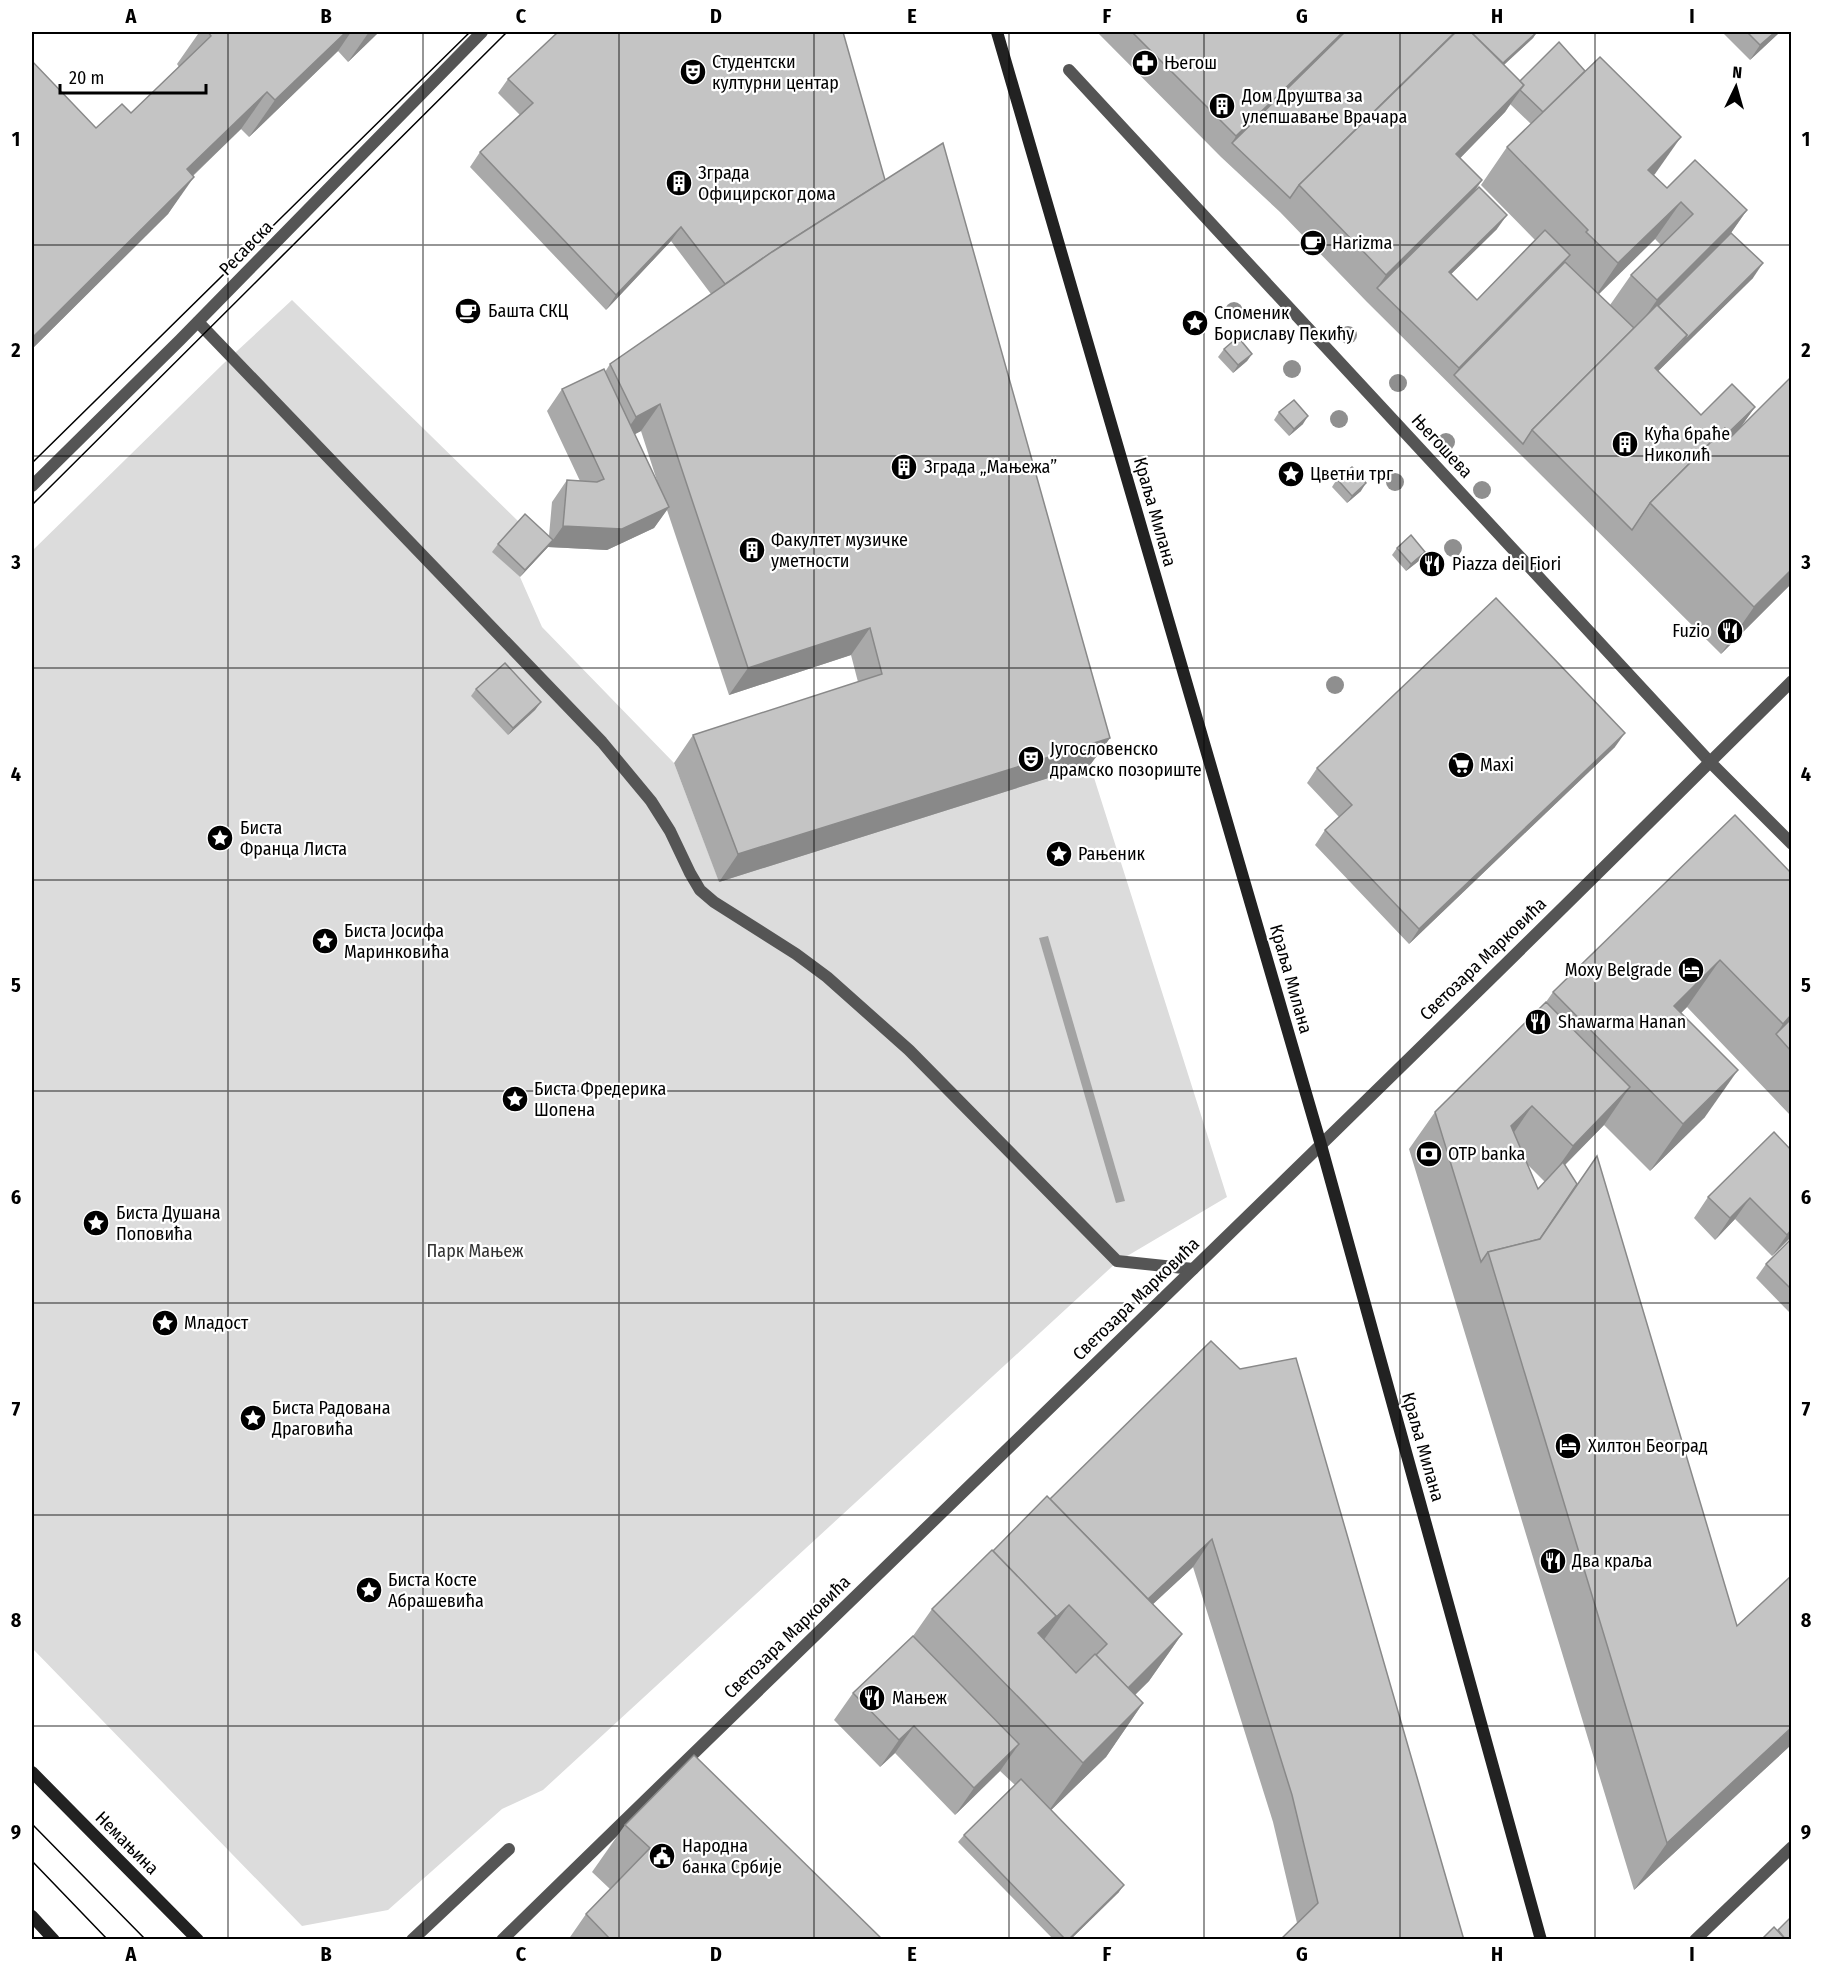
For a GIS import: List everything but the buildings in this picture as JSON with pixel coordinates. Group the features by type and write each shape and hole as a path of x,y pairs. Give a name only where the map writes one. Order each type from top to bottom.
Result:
{"main road":[{"name":"Краља Милана","path":"997,32 1321,1145 1541,1940"},
{"name":"Немањина","path":"32,1772 198,1940"},
{"path":"32,1916 54,1940"}],"street":[{"name":"Ресавска","path":"32,486 198,322 482,32"},
{"name":"Његошева","path":"1069,70 1710,762 1791,844"},
{"path":"198,322 609,751 651,801 670,831 700,890 714,902 796,954 836,984 909,1050 1117,1262 1193,1269"},
{"name":"Светозара Марковића","path":"502,1940 679,1772 1321,1145 1791,681"},
{"path":"1695,1940 1791,1847"},
{"path":"412,1940 509,1849"}],"green space":[{"name":"Парк Мањеж","path":"292,300 519,522 493,552 520,577 542,627 674,763 719,881 1090,765 1227,1197 1117,1262 543,1790 502,1809 388,1910 302,1926 32,1648 32,551 223,364"}],"shaded area":[{"path":"1048,936 1125,1201 1116,1203 1039,938"}],"tram line":[{"path":"32,463 470,32"},
{"path":"32,505 507,32"},
{"path":"32,1824 146,1940"},
{"path":"32,1861 108,1940"}],"place":[{"name":"Његош","path":"1145,63"},
{"name":"Студентски културни центар","path":"693,72"},
{"name":"Дом Друштва за улепшавање Врачара","path":"1222,106"},
{"name":"Зграда Официрског дома","path":"679,183"},
{"name":"Harizma","path":"1313,243"},
{"name":"Башта СКЦ","path":"468,311"},
{"name":"Споменик Бориславу Пекићу","path":"1195,323"},
{"name":"Кућа браће Николић","path":"1625,444"},
{"name":"Зграда „Мањежа”","path":"904,467"},
{"name":"Цветни трг","path":"1291,474"},
{"name":"Факултет музичке уметности","path":"752,550"},
{"name":"Piazza dei Fiori","path":"1432,564"},
{"name":"Fuzio","path":"1730,631"},
{"name":"Југословенско драмско позориште","path":"1031,759"},
{"name":"Maxi","path":"1461,765"},
{"name":"Биста Франца Листа","path":"220,838"},
{"name":"Рањеник","path":"1059,854"},
{"name":"Биста Јосифа Маринковића","path":"325,941"},
{"name":"Moxy Belgrade","path":"1691,970"},
{"name":"Shawarma Hanan","path":"1538,1022"},
{"name":"Биста Фредерика Шопена","path":"515,1099"},
{"name":"OTP banka","path":"1429,1154"},
{"name":"Биста Душана Поповића","path":"96,1223"},
{"name":"Младост","path":"165,1323"},
{"name":"Биста Радована Драговића","path":"253,1418"},
{"name":"Хилтон Београд","path":"1568,1446"},
{"name":"Два краља","path":"1553,1561"},
{"name":"Биста Косте Абрашевића","path":"369,1590"},
{"name":"Мањеж","path":"872,1698"},
{"name":"Народна банка Србије","path":"662,1856"}]}
